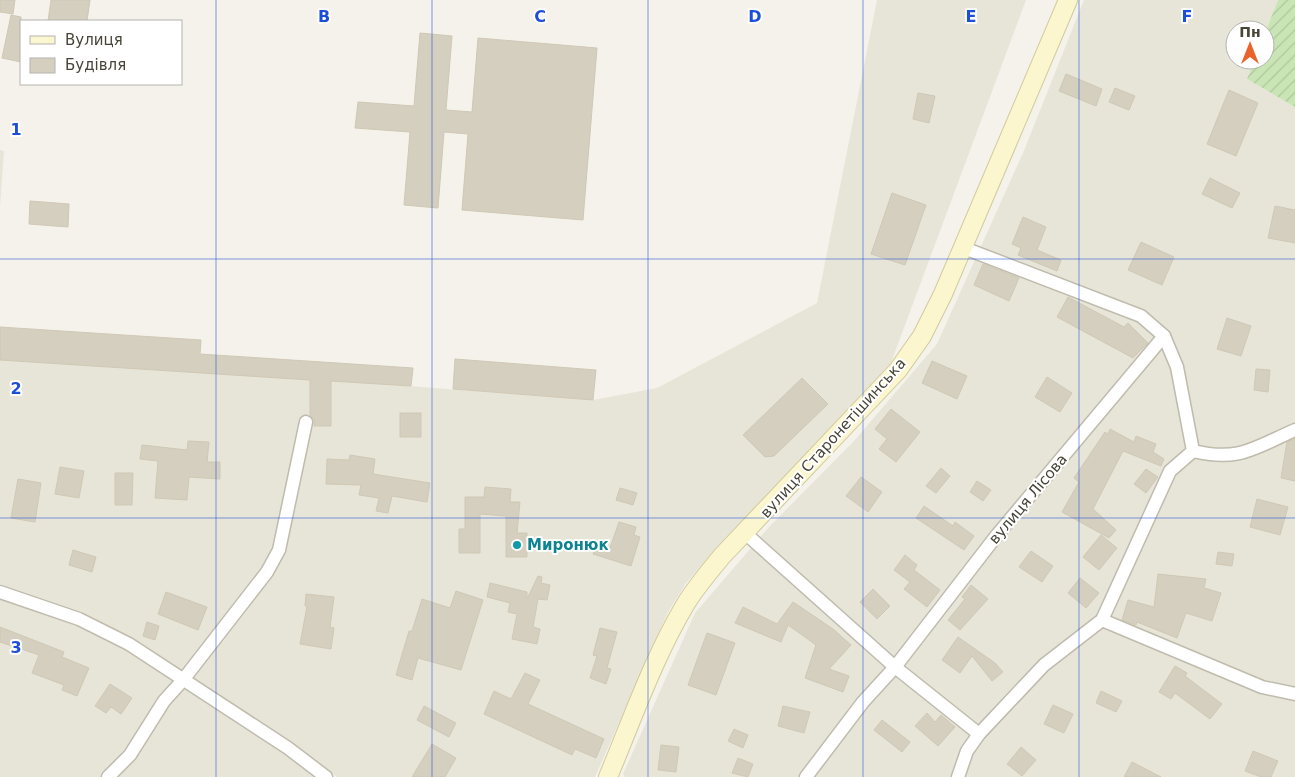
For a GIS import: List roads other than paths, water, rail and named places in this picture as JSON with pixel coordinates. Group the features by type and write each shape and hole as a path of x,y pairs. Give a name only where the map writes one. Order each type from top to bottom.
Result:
{"main road":[{"name":"вулиця Старонетішинська","path":"608,777 649,679 684,605 722,556 746,533 898,370 922,336 964,248 1068,0"}],"street":[{"path":"964,248 1141,316 1164,336 1177,366 1193,451"},
{"name":"вулиця Лісова","path":"806,777 863,702 895,667 997,535 1164,336"},
{"path":"108,777 130,755 164,701 183,680 267,572 279,550 306,422"},
{"path":"1193,451 1215,456 1239,455 1295,430"},
{"path":"958,777 967,751 979,734 1044,665 1102,620 1170,471 1193,451"},
{"path":"746,533 895,667 979,734"},
{"path":"0,592 79,619 129,644 288,748 326,777"},
{"path":"1102,620 1262,688 1295,694"}],"place":[{"name":"Миронюк","path":"517,545"}]}
